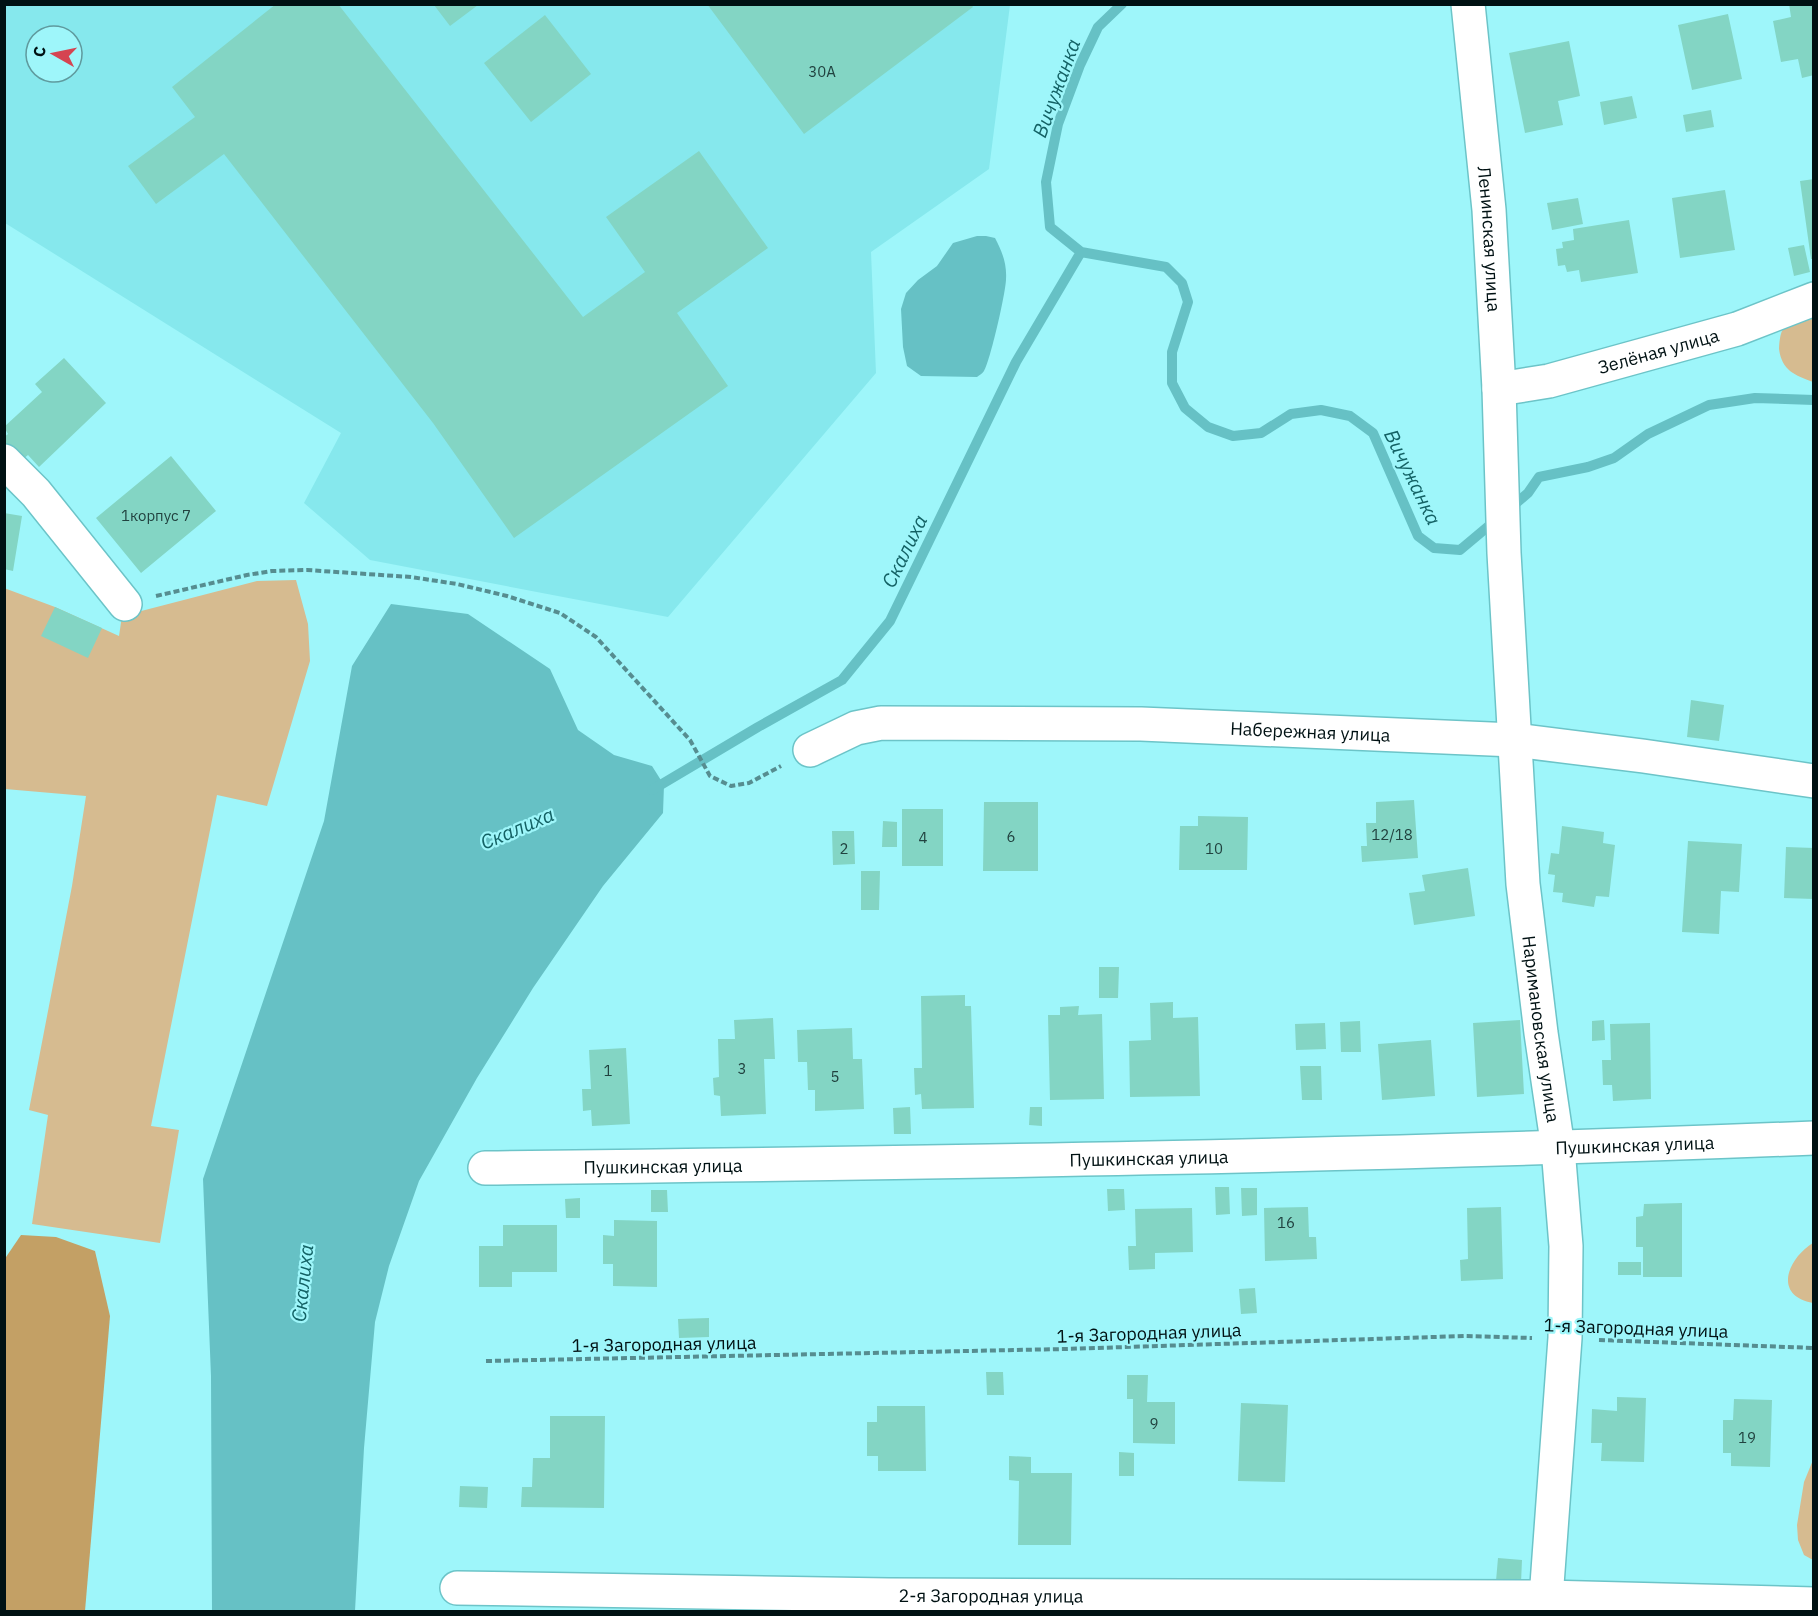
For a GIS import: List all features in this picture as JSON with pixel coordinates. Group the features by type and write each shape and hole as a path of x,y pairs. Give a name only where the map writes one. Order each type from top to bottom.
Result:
{"street":[{"name":"Ленинская улица","path":"1475,6 1499,389 1504,554"},
{"name":"Зелёная улица","path":"1499,389 1549,381 1737,329 1814,299"},
{"path":"4,461 36,493 125,604"},
{"name":"Наримановская улица","path":"1504,554 1523,884 1558,1148 1566,1246 1565,1338 1546,1604"},
{"name":"Набережная улица","path":"810,750 856,728 881,723 1141,724 1514,740 1814,781"},
{"name":"Пушкинская улица","path":"485,1167 861,1164 1558,1148 1814,1138"},
{"name":"2-я Загородная улица","path":"457,1588 1546,1604 1814,1604"}],"path":[{"path":"125,604 272,571 307,570 457,584 507,596 560,613 596,637 690,740 710,776 731,786 749,783 810,750"},
{"name":"1-я Загородная улица","path":"486,1361 1053,1349 1464,1336 1814,1348"}],"shaded area":[{"path":"4,5 1010,5 989,169 871,252 876,373 668,617 370,560 304,503 341,433 5,223"},
{"path":"1813,310 1813,382 1790,371 1783,362 1779,349 1782,331 1785,327"},
{"path":"296,580 308,624 310,661 267,806 217,795 151,1126 179,1130 160,1243 32,1224 48,1115 29,1110 72,886 86,796 5,789 4,588 55,607 119,636 122,616 257,581"},
{"path":"21,1235 56,1237 95,1251 110,1316 85,1611 5,1611 4,1260"},
{"path":"1813,1243 1813,1303 1800,1299 1792,1293 1788,1276 1796,1258"},
{"path":"1813,1460 1814,1560 1804,1555 1798,1540 1797,1525 1804,1482"}],"water":[{"path":"977,236 995,238 1006,268 1001,311 987,365 977,377 921,376 907,366 903,347 901,309 906,293 918,280 937,266 953,243"},
{"path":"391,604 468,614 550,669 578,730 614,755 652,766 664,785 663,813 603,886 533,988 477,1078 419,1181 389,1266 375,1322 364,1448 355,1611 212,1611 211,1376 203,1179 324,821 352,666"}],"building":[{"path":"276,4 338,4 583,317 645,272 606,217 699,151 768,248 677,313 728,386 514,538 433,423 224,154 156,204 128,166 195,117 172,87"},
{"path":"707,4 971,4 973,7 804,134"},
{"path":"1789,4 1814,4 1814,75 1802,78 1798,59 1781,62 1773,21 1791,17"},
{"path":"434,5 478,5 450,26"},
{"path":"1728,14 1742,79 1692,90 1678,25"},
{"path":"545,15 591,74 531,122 484,63"},
{"path":"1569,41 1580,96 1558,101 1563,125 1525,133 1509,53"},
{"path":"1632,96 1637,118 1604,125 1600,102"},
{"path":"1711,110 1714,127 1686,132 1683,115"},
{"path":"1814,179 1814,259 1811,259 1800,181"},
{"path":"1725,190 1735,250 1680,258 1672,198"},
{"path":"1578,198 1583,224 1552,230 1547,203"},
{"path":"1629,220 1638,273 1581,282 1579,270 1567,272 1565,265 1558,266 1556,249 1563,248 1562,242 1574,240 1573,229"},
{"path":"1804,245 1810,272 1794,276 1788,248"},
{"path":"64,358 106,403 39,467 28,455 22,460 4,442 4,437 8,434 4,427 42,392 35,384"},
{"path":"171,456 216,511 141,573 96,518"},
{"path":"4,513 22,516 13,571 4,569"},
{"path":"55,607 102,628 88,658 41,636"},
{"path":"1691,700 1724,705 1719,741 1687,737"},
{"path":"1414,800 1418,858 1362,862 1361,846 1367,846 1366,823 1376,823 1376,802"},
{"path":"984,802 1038,802 1038,871 983,871"},
{"path":"902,809 943,809 943,866 902,866"},
{"path":"1198,816 1248,817 1247,870 1179,870 1180,826 1198,826"},
{"path":"883,821 897,822 897,847 882,847"},
{"path":"1562,826 1604,832 1603,843 1615,845 1609,897 1596,896 1594,907 1562,902 1563,893 1553,892 1555,875 1548,874 1551,853 1559,854"},
{"path":"832,831 854,831 855,864 833,865"},
{"path":"1688,841 1742,844 1739,892 1721,891 1719,934 1682,932"},
{"path":"1786,847 1814,848 1814,899 1784,898"},
{"path":"1468,868 1475,916 1414,925 1409,893 1425,891 1422,875"},
{"path":"861,871 880,871 879,910 861,910"},
{"path":"1099,967 1119,967 1118,998 1099,998"},
{"path":"965,995 965,1006 971,1006 974,1108 922,1109 921,1094 915,1095 914,1068 922,1068 921,996"},
{"path":"1173,1002 1173,1018 1198,1017 1200,1096 1130,1097 1129,1041 1151,1040 1150,1003"},
{"path":"1079,1006 1078,1015 1102,1014 1104,1099 1050,1100 1048,1015 1060,1015 1060,1007"},
{"path":"773,1018 775,1059 764,1059 766,1114 721,1116 720,1096 714,1095 713,1078 719,1077 718,1039 735,1039 734,1020"},
{"path":"1520,1020 1524,1094 1477,1097 1473,1023"},
{"path":"1604,1020 1605,1040 1592,1041 1592,1021"},
{"path":"1360,1021 1361,1052 1341,1052 1340,1022"},
{"path":"1325,1023 1326,1049 1296,1050 1295,1024"},
{"path":"1650,1023 1651,1099 1613,1101 1612,1085 1603,1085 1602,1060 1611,1060 1610,1024"},
{"path":"852,1028 853,1059 862,1059 864,1109 815,1111 815,1090 808,1090 807,1062 798,1062 797,1030"},
{"path":"1431,1040 1435,1096 1382,1100 1378,1044"},
{"path":"626,1048 630,1124 592,1126 591,1110 583,1111 582,1089 591,1089 589,1050"},
{"path":"1300,1066 1321,1066 1322,1100 1302,1100"},
{"path":"910,1107 911,1134 894,1134 893,1108"},
{"path":"1030,1107 1042,1107 1042,1126 1029,1125"},
{"path":"1215,1187 1229,1187 1230,1214 1216,1215"},
{"path":"1241,1188 1257,1188 1257,1215 1242,1216"},
{"path":"1107,1189 1124,1189 1125,1210 1108,1211"},
{"path":"651,1190 667,1190 668,1212 651,1212"},
{"path":"580,1198 580,1218 566,1218 565,1199"},
{"path":"1682,1203 1682,1277 1643,1277 1643,1247 1636,1247 1636,1217 1643,1216 1644,1204"},
{"path":"1308,1207 1309,1237 1316,1237 1317,1259 1265,1261 1264,1208"},
{"path":"1501,1207 1503,1279 1461,1281 1460,1260 1468,1259 1467,1208"},
{"path":"1192,1208 1193,1252 1155,1253 1155,1269 1129,1270 1128,1246 1136,1246 1135,1209"},
{"path":"614,1220 657,1221 657,1287 613,1286 613,1264 603,1264 603,1235 614,1236"},
{"path":"503,1225 557,1225 557,1272 512,1272 512,1287 479,1287 479,1246 503,1246"},
{"path":"1618,1262 1641,1262 1641,1275 1618,1275"},
{"path":"1255,1288 1257,1313 1241,1314 1239,1289"},
{"path":"709,1318 709,1337 679,1338 678,1319"},
{"path":"986,1372 1003,1372 1004,1395 987,1395"},
{"path":"1127,1375 1148,1375 1147,1402 1175,1402 1175,1444 1133,1443 1133,1399 1127,1399"},
{"path":"1617,1397 1646,1398 1644,1462 1601,1461 1602,1443 1591,1443 1592,1409 1617,1411"},
{"path":"1734,1399 1772,1400 1770,1467 1731,1466 1731,1453 1723,1453 1723,1420 1733,1420"},
{"path":"1241,1403 1288,1405 1285,1482 1238,1481"},
{"path":"877,1406 925,1406 926,1471 878,1471 878,1456 867,1456 867,1422 877,1422"},
{"path":"550,1416 605,1416 604,1508 521,1507 522,1487 532,1487 533,1458 550,1458"},
{"path":"1119,1452 1134,1453 1134,1476 1119,1476"},
{"path":"1009,1456 1031,1457 1031,1473 1072,1473 1071,1545 1018,1545 1019,1481 1009,1480"},
{"path":"460,1486 488,1487 487,1508 459,1507"},
{"path":"1498,1558 1522,1560 1521,1583 1496,1581"}],"waterway":[{"name":"Вичужанка","path":"1122,4 1098,27 1080,65 1058,124 1046,182 1050,227 1081,252 1166,267 1182,283 1188,302 1172,352 1172,383 1185,408 1208,427 1233,436 1261,433 1291,414 1321,410 1350,416 1373,433 1418,536 1434,548 1460,550 1497,519"},
{"name":"Скалиха","path":"652,790 842,680 890,621 1016,362 1081,252"},
{"name":"Вичужанка","path":"1509,509 1528,493 1539,477 1588,467 1614,458 1648,434 1709,405 1755,398 1814,400"}]}
